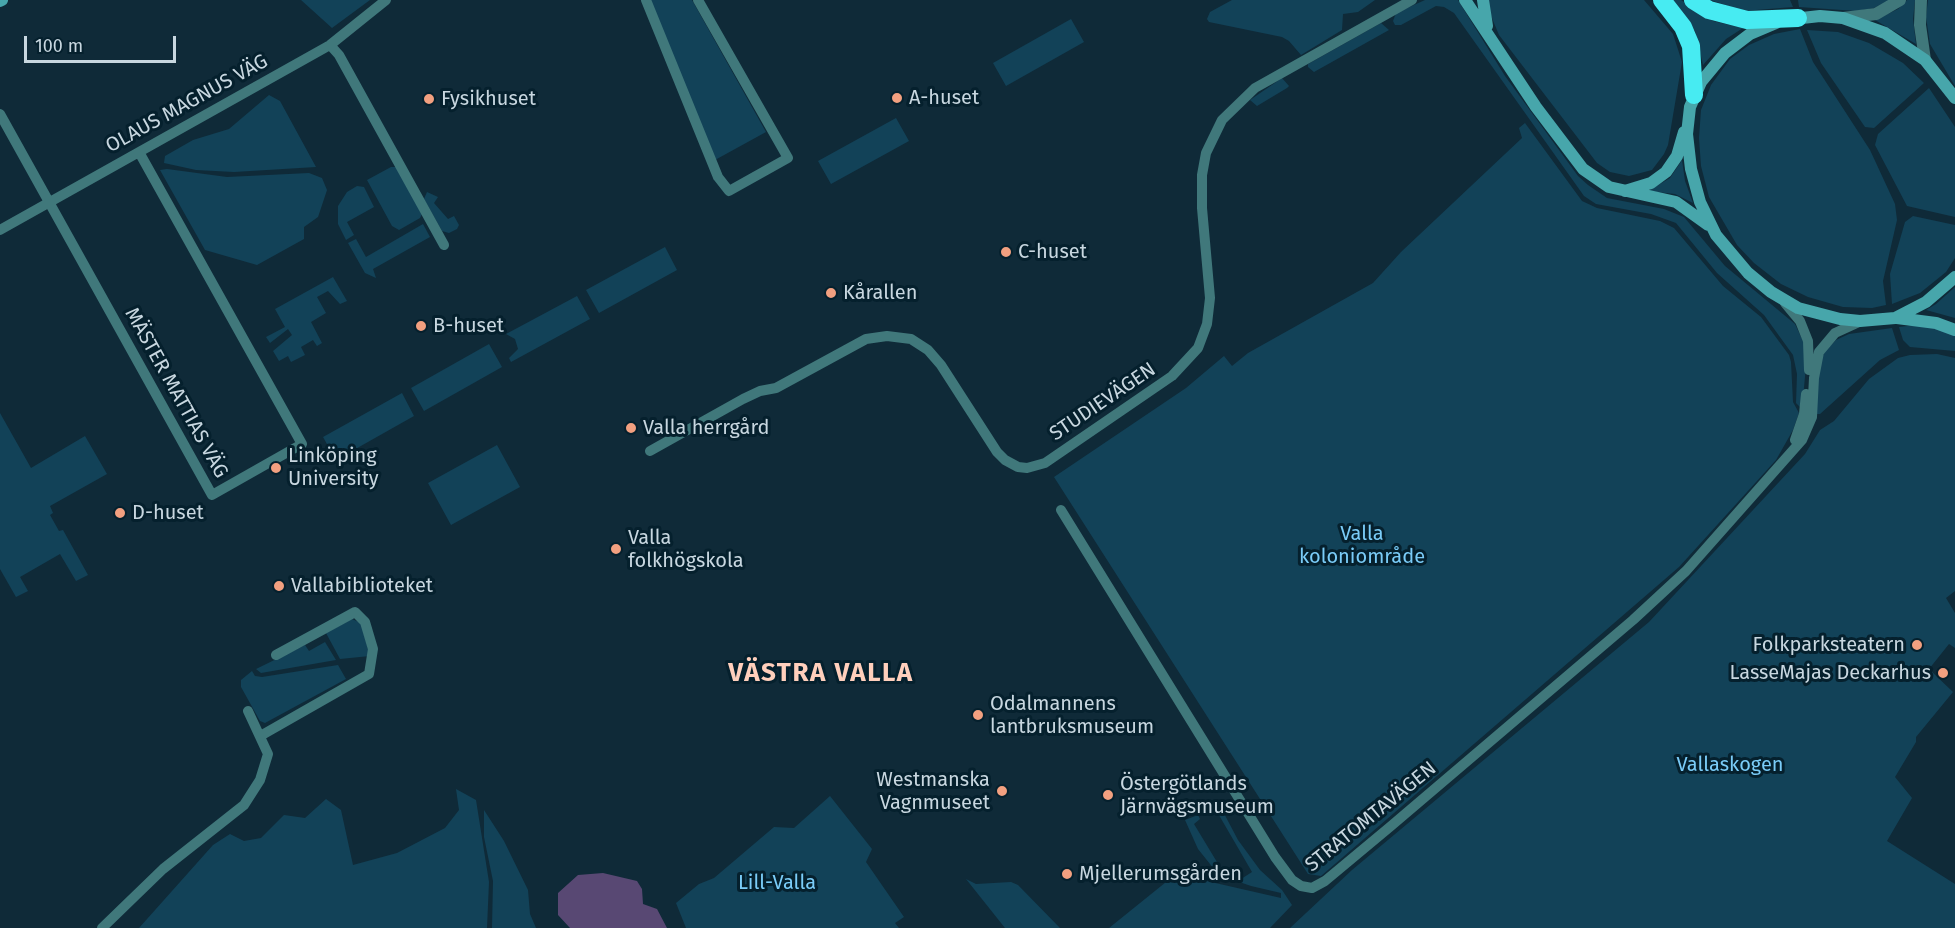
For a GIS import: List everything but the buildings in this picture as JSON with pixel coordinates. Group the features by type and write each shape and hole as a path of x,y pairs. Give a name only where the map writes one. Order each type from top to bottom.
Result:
{"highway":[{"path":"1662,0 1683,27 1691,46 1694,94"},
{"path":"1693,0 1709,10 1747,20 1798,18"}],"main road":[{"path":"1465,0 1536,107 1576,160 1600,183 1621,191 1676,202 1712,228"},
{"path":"1483,0 1488,33"},
{"path":"1621,191 1644,186 1666,172 1680,147 1694,94 1716,63 1741,40 1768,25 1798,18 1843,18 1885,33 1925,60 1955,98"},
{"path":"1688,119 1691,169 1700,202 1712,228 1737,262 1761,286 1779,297 1820,315 1860,321 1895,318 1936,323 1955,330"},
{"path":"1895,318 1926,302 1955,277"}],"street":[{"name":"OLAUS MAGNUS VÄG","path":"0,230 330,45 386,0"},
{"path":"646,0 718,177 729,191 788,158 698,0"},
{"name":"STUDIEVÄGEN","path":"650,451 743,399 760,391 776,388 866,339 887,336 911,339 928,350 941,365 997,452 1005,460 1018,467 1027,468 1045,463 1172,376 1198,348 1207,324 1210,298 1202,208 1202,175 1206,153 1222,120 1255,88 1412,0"},
{"path":"1843,18 1876,14 1900,0"},
{"path":"1921,0 1920,25 1925,60"},
{"path":"330,45 339,55 444,245"},
{"name":"MÄSTER MATTIAS VÄG","path":"0,114 212,495 302,444 139,152"},
{"name":"STRATOMTAVÄGEN","path":"1779,297 1800,321 1808,341 1810,358 1804,414 1786,459"},
{"name":"STRATOMTAVÄGEN","path":"1061,510 1275,857 1292,880 1301,886 1312,888 1326,881 1662,595 1802,441 1812,417 1814,378 1819,352 1835,333 1860,321"},
{"path":"262,735 369,674 373,649 365,622 355,612 276,655"},
{"path":"102,928 164,869 244,805 260,780 266,762 267,748 248,711"}],"green space":[{"path":"301,0 370,0 332,28"},
{"path":"650,0 692,0 766,132 715,160"},
{"path":"1232,0 1375,0 1358,12 1343,14 1342,30 1301,55 1289,41 1282,37 1209,22 1207,19 1210,12"},
{"path":"1425,0 1458,0 1505,76 1578,176 1588,185 1607,198 1664,209 1684,217 1725,266 1795,324 1804,343 1806,366 1802,409 1796,403 1797,374 1793,355 1764,315 1717,273 1676,223 1651,214 1596,204 1584,196 1454,13 1444,7 1436,6 1401,25 1395,25 1393,21 1396,13"},
{"path":"1488,0 1644,0 1673,34 1682,62 1668,145 1652,170 1629,176 1610,172 1597,163 1499,35 1489,11"},
{"path":"1673,0 1681,0 1713,21 1743,28 1726,39 1703,65 1695,31"},
{"path":"1710,0 1790,0 1793,7 1744,11"},
{"path":"1798,0 1889,0 1874,8 1856,11 1799,7"},
{"path":"1907,0 1915,0 1913,19 1916,44 1875,20 1898,9"},
{"path":"1928,0 1955,0 1955,86 1930,44 1926,17"},
{"path":"1071,19 1084,42 1006,86 993,63"},
{"path":"1381,23 1389,30 1314,72 1308,67 1308,64"},
{"path":"1800,29 1813,62 1870,150 1895,204 1897,220 1883,281 1886,305 1872,308 1843,307 1808,297 1781,284 1754,263 1737,245 1709,197 1701,166 1699,138 1701,110 1711,85 1730,59 1749,45 1774,34"},
{"path":"1807,30 1838,32 1869,43 1903,63 1924,83 1874,128 1865,127 1821,63"},
{"path":"1282,78 1289,86 1287,88 1257,106 1250,100"},
{"path":"1929,88 1955,127 1955,217 1907,206 1875,145 1878,134"},
{"path":"269,95 280,101 316,167 234,172 196,170 164,163 165,156 193,140 229,129"},
{"path":"896,118 909,141 831,184 818,161"},
{"name":"Valla koloniområde","path":"1525,123 1582,201 1597,208 1660,221 1674,228 1723,286 1761,317 1789,355 1793,402 1799,413 1793,430 1776,460 1679,567 1321,876 1308,874 1054,477 1186,388 1224,356 1232,366 1248,353 1373,283 1401,252 1522,138 1519,128"},
{"path":"1682,160 1685,181 1693,203 1675,194 1648,191 1670,178"},
{"path":"391,167 396,167 422,214 420,218 399,230 392,226 367,180"},
{"path":"160,170 227,177 309,173 322,178 327,190 318,217 304,227 304,239 257,265 205,250"},
{"path":"357,186 364,187 374,207 347,222 354,235 346,240 338,224 338,206 347,192"},
{"path":"427,192 438,197 434,203 448,219 454,216 459,225 457,229 449,233 442,231 424,199"},
{"path":"1913,216 1955,225 1955,258 1946,272 1920,293 1892,304 1890,274 1905,222"},
{"path":"423,224 430,237 373,269 376,278 365,273 348,243 356,239 366,257"},
{"path":"665,247 677,270 599,313 586,290"},
{"path":"333,277 347,301 340,304 328,291 317,297 326,313 311,322 322,343 317,346 313,340 301,347 305,355 291,362 288,356 279,361 273,351 292,335 288,329 270,343 266,337 285,327 275,309"},
{"path":"1955,287 1955,318 1926,310 1936,304"},
{"path":"577,296 590,319 511,362 509,358 518,349 515,339 506,334"},
{"path":"1929,326 1955,335 1955,351 1910,347 1903,340 1899,327"},
{"path":"1892,328 1899,350 1880,360 1820,414 1815,414 1819,364 1825,351 1836,340 1849,334"},
{"path":"489,344 502,367 424,411 411,388"},
{"name":"Vallaskogen","path":"1937,354 1955,358 1955,591 1946,598 1955,613 1955,648 1949,644 1929,669 1953,692 1916,737 1916,742 1895,777 1912,798 1887,841 1955,884 1955,928 1290,928 1352,870 1649,622 1805,454 1820,430 1834,421 1869,379 1898,358"},
{"path":"402,393 414,416 336,460 323,437"},
{"path":"0,413 31,468 85,436 107,474 50,506 53,513 50,515 59,531 63,530 88,575 76,581 60,554 20,577 28,591 16,597 0,569"},
{"path":"497,445 520,487 451,525 428,483"},
{"path":"352,619 361,623 370,656 340,659 326,633"},
{"path":"325,642 336,660 261,673 256,669 305,645 309,651"},
{"path":"338,665 346,679 265,723 260,721 241,687 241,680 252,671 255,676 262,677"},
{"path":"456,789 476,800 489,882 487,928 139,928 213,845 230,834 244,841 261,838 284,815 305,818 326,799 341,810 353,865 397,853 445,828 459,810"},
{"name":"Lill-Valla","path":"830,796 872,849 866,862 904,917 895,923 899,928 686,928 676,903 699,884 714,878 774,827 794,828"},
{"path":"1218,802 1238,840 1260,870 1282,890 1292,905 1270,928 1109,928 1176,874 1281,898 1281,893 1251,886 1225,877 1214,869 1198,849 1185,820 1198,815 1200,819 1194,824 1223,872 1232,873 1238,881 1252,872 1216,810 1209,814 1209,807"},
{"path":"484,810 504,841 528,890 530,914 536,928 492,928 493,881 484,837"},
{"path":"966,879 976,884 1011,882 1018,885 1060,928 1005,928"}],"shaded area":[{"path":"603,873 637,881 642,889 643,904 657,909 667,928 570,928 558,915 558,893 578,875"}],"place":[{"name":"A-huset","path":"897,98"},
{"name":"Fysikhuset","path":"429,99"},
{"name":"C-huset","path":"1006,252"},
{"name":"Kårallen","path":"831,293"},
{"name":"B-huset","path":"421,326"},
{"name":"Valla herrgård","path":"631,428"},
{"name":"Linköping University","path":"276,468"},
{"name":"D-huset","path":"120,513"},
{"name":"Valla folkhögskola","path":"616,549"},
{"name":"Vallabiblioteket","path":"279,586"},
{"name":"Folkparksteatern","path":"1917,645"},
{"name":"LasseMajas Deckarhus","path":"1943,673"},
{"name":"Odalmannens lantbruksmuseum","path":"978,715"},
{"name":"Westmanska Vagnmuseet","path":"1002,791"},
{"name":"Östergötlands Järnvägsmuseum","path":"1108,795"},
{"name":"Mjellerumsgården","path":"1067,874"}],"district":[{"name":"VÄSTRA VALLA","path":"821,674"}]}
